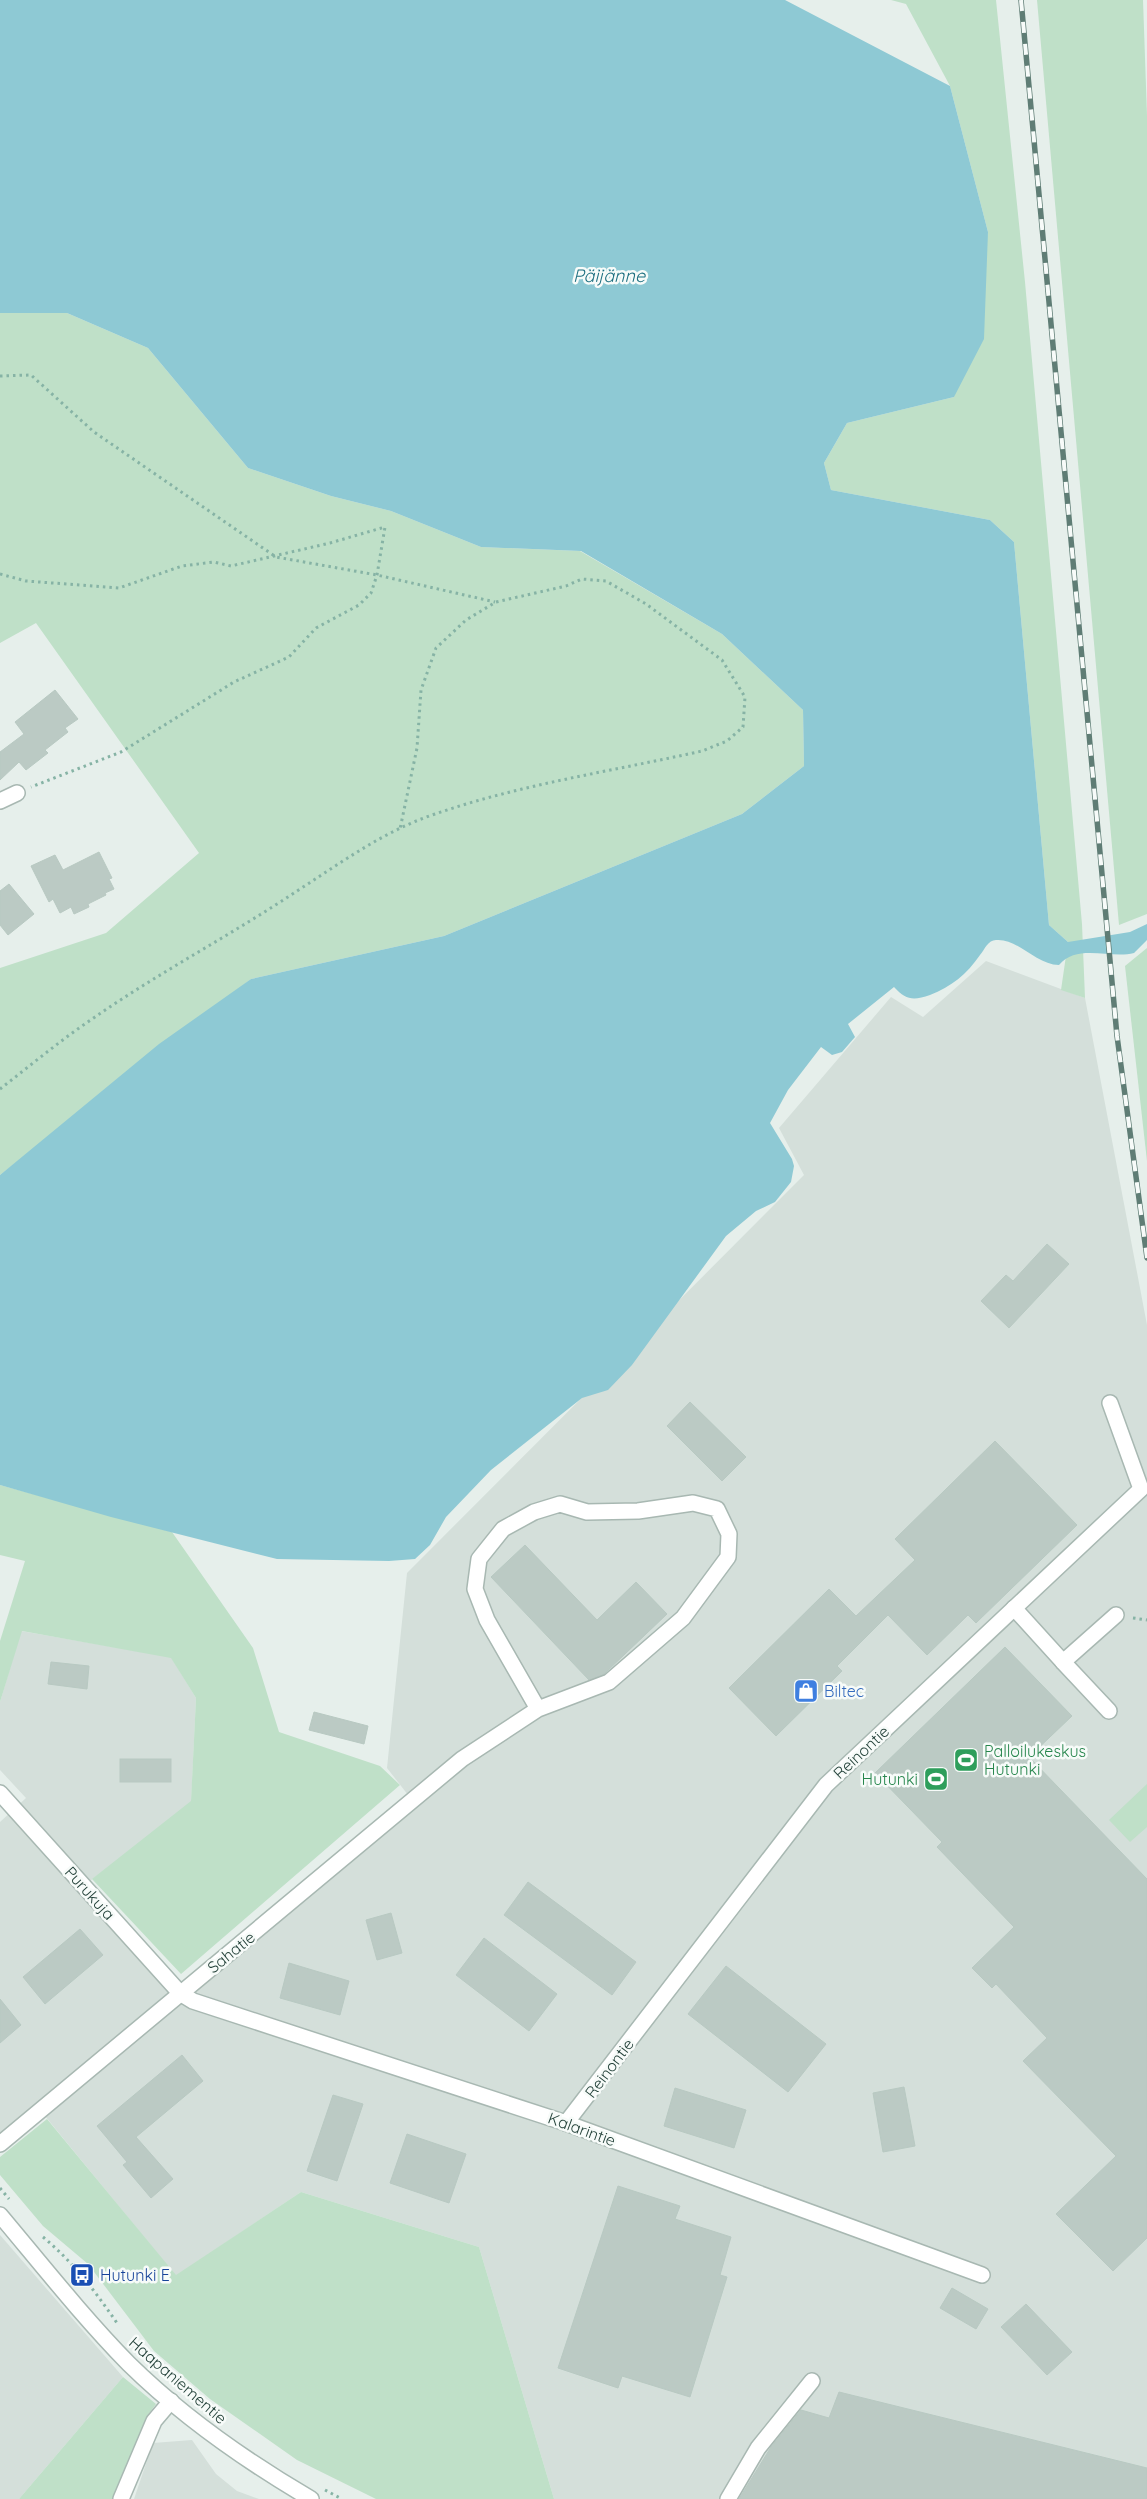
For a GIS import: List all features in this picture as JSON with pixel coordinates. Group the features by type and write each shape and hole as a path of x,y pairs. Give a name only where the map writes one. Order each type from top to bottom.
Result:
{"street":[{"path":"0,801 16,793"},
{"name":"Reinontie","path":"566,2123 826,1785 1141,1489 1110,1403"},
{"name":"Sahatie","path":"0,2144 462,1759 538,1708 609,1682 684,1618 728,1557 729,1534 717,1509 693,1503 638,1511 587,1512 560,1504 534,1512 503,1529 479,1559 475,1589 487,1620 538,1708"},
{"path":"1014,1608 1109,1711"},
{"path":"1064,1662 1116,1615"},
{"name":"Purukuja","path":"0,1793 180,1993"},
{"name":"Kalarintie","path":"180,1993 193,2001 566,2123 982,2275"},
{"name":"Haapaniementie","path":"0,2214 64,2292 130,2364 171,2400 257,2468 311,2499"},
{"path":"728,2499 758,2448 812,2381"},
{"path":"121,2499 154,2421 171,2400"}],"path":[{"path":"0,376 31,375 94,432 276,557 378,575 496,602"},
{"path":"0,574 26,581 119,588 182,566 214,562 231,566 276,557 385,527 378,575 371,593 359,604 316,628 290,657 234,682 121,752 16,793"},
{"path":"0,1089 94,1017 377,839 400,829 434,814 514,790 702,751 726,741 743,727 745,698 722,660 646,604 606,581 582,579 566,586 496,602 466,620 436,648 421,690 417,748 400,829"},
{"path":"1,2190 14,2205"},
{"name":"Haapaniementie","path":"40,2234 66,2256 82,2275 121,2330"},
{"path":"324,2490 342,2499"}],"shaded area":[{"path":"986,961 1085,998 1147,1325 1147,2499 554,2499 479,2247 301,2192 176,2276 36,2105 0,2135 0,1822 26,1798 0,1770 0,1702 21,1631 171,1657 196,1698 191,1805 82,1887 179,1996 412,1800 387,1768 407,1573 804,1175 779,1128 891,997 923,1017"},
{"path":"0,2235 123,2377 19,2499 0,2499"},
{"path":"192,2440 216,2474 237,2491 259,2499 134,2499 153,2443"}],"green space":[{"path":"891,0 996,0 1025,282 1082,924 1085,998 1061,990 1068,942 1049,925 1014,542 990,520 831,490 824,463 847,423 954,397 988,232 950,86 906,4"},
{"path":"1037,0 1143,0 1147,116 1147,914 1119,925"},
{"path":"0,313 67,313 148,348 248,468 331,496 391,511 481,547 580,551 722,634 803,710 804,766 742,814 444,936 251,979 0,1175 0,968 106,933 199,853 36,623 0,643"},
{"path":"1147,948 1147,1161 1125,966"},
{"path":"0,1485 172,1532 253,1648 279,1732 380,1766 400,1785 181,1974 92,1879 191,1801 196,1698 171,1658 22,1631 0,1702 0,1641 25,1561 0,1555"},
{"path":"1147,1784 1147,1827 1130,1842 1109,1820"},
{"path":"47,2119 176,2275 301,2192 479,2247 554,2499 376,2499 297,2460 210,2399 154,2351 88,2264 43,2226 0,2175 0,2157"},
{"path":"123,2377 156,2404 147,2416 112,2499 19,2499"}],"water":[{"name":"Päijänne","path":"0,0 785,0 950,86 988,232 984,339 954,397 847,423 824,463 831,490 990,520 1014,542 1049,925 1068,942 1130,932 1147,924 1147,940 1134,953 1084,953 1066,958 1059,965 1043,961 1012,943 1004,940 993,940 964,974 952,984 930,995 914,999 902,995 894,987 848,1024 855,1037 842,1052 832,1055 821,1047 788,1090 770,1123 792,1159 794,1166 791,1182 775,1202 756,1211 726,1236 632,1365 608,1390 582,1398 491,1470 446,1517 430,1545 415,1559 389,1561 277,1559 111,1517 0,1485 0,1175 159,1044 251,979 444,936 742,814 804,766 803,710 722,634 581,551 481,547 391,511 331,496 248,468 148,348 67,313 0,313"}],"building":[{"path":"55,690 78,719 65,728 68,732 45,750 48,753 26,770 19,762 0,780 0,752 24,734 15,722"},
{"path":"99,852 112,878 109,879 114,889 88,904 89,907 74,914 71,907 60,913 53,899 49,902 31,866 55,855 63,870"},
{"path":"9,884 34,914 8,935 0,925 0,891"},
{"path":"1047,1244 1069,1264 1009,1328 981,1301 1006,1275 1013,1281"},
{"path":"690,1402 746,1457 722,1481 667,1426"},
{"path":"995,1441 1077,1525 976,1623 968,1615 927,1655 888,1615 837,1666 842,1671 776,1736 729,1688 829,1589 856,1616 915,1560 895,1539"},
{"path":"525,1545 597,1620 636,1582 667,1614 604,1674 589,1680 491,1577"},
{"path":"1005,1647 1072,1716 1029,1757 1147,1879 1147,2238 1113,2271 1056,2214 1116,2156 1023,2061 1047,2038 996,1984 992,1988 972,1968 1014,1927 937,1847 942,1842 875,1773"},
{"path":"51,1662 89,1666 87,1689 48,1684"},
{"path":"314,1712 368,1726 364,1744 309,1730"},
{"path":"120,1759 171,1759 171,1782 120,1782"},
{"path":"528,1882 636,1962 612,1995 504,1915"},
{"path":"391,1913 402,1953 377,1960 366,1920"},
{"path":"80,1929 103,1955 45,2004 23,1977"},
{"path":"484,1938 557,1994 529,2031 456,1975"},
{"path":"289,1963 349,1981 340,2015 280,1998"},
{"path":"726,1966 826,2044 788,2092 688,2014"},
{"path":"0,1999 21,2025 0,2043"},
{"path":"182,2055 203,2081 136,2137 173,2179 151,2198 123,2165 127,2162 97,2126"},
{"path":"904,2087 915,2146 883,2152 873,2093"},
{"path":"675,2088 746,2110 734,2148 664,2126"},
{"path":"333,2095 363,2104 337,2181 307,2171"},
{"path":"407,2134 466,2154 449,2203 390,2183"},
{"path":"618,2186 680,2206 675,2219 731,2237 720,2275 727,2277 690,2397 622,2376 618,2388 558,2368"},
{"path":"952,2288 988,2309 976,2329 940,2308"},
{"path":"1026,2304 1072,2352 1047,2375 1001,2327"},
{"path":"839,2392 1147,2468 1147,2499 739,2499 771,2447 801,2410 829,2418"}],"railway":[{"path":"1021,0 1117,1036 1147,1258"}],"place":[{"name":"Biltec","path":"806,1691"},
{"name":"Palloilukeskus Hutunki","path":"966,1760"},
{"name":"Hutunki","path":"936,1779"},
{"name":"Hutunki E","path":"82,2275"}]}
